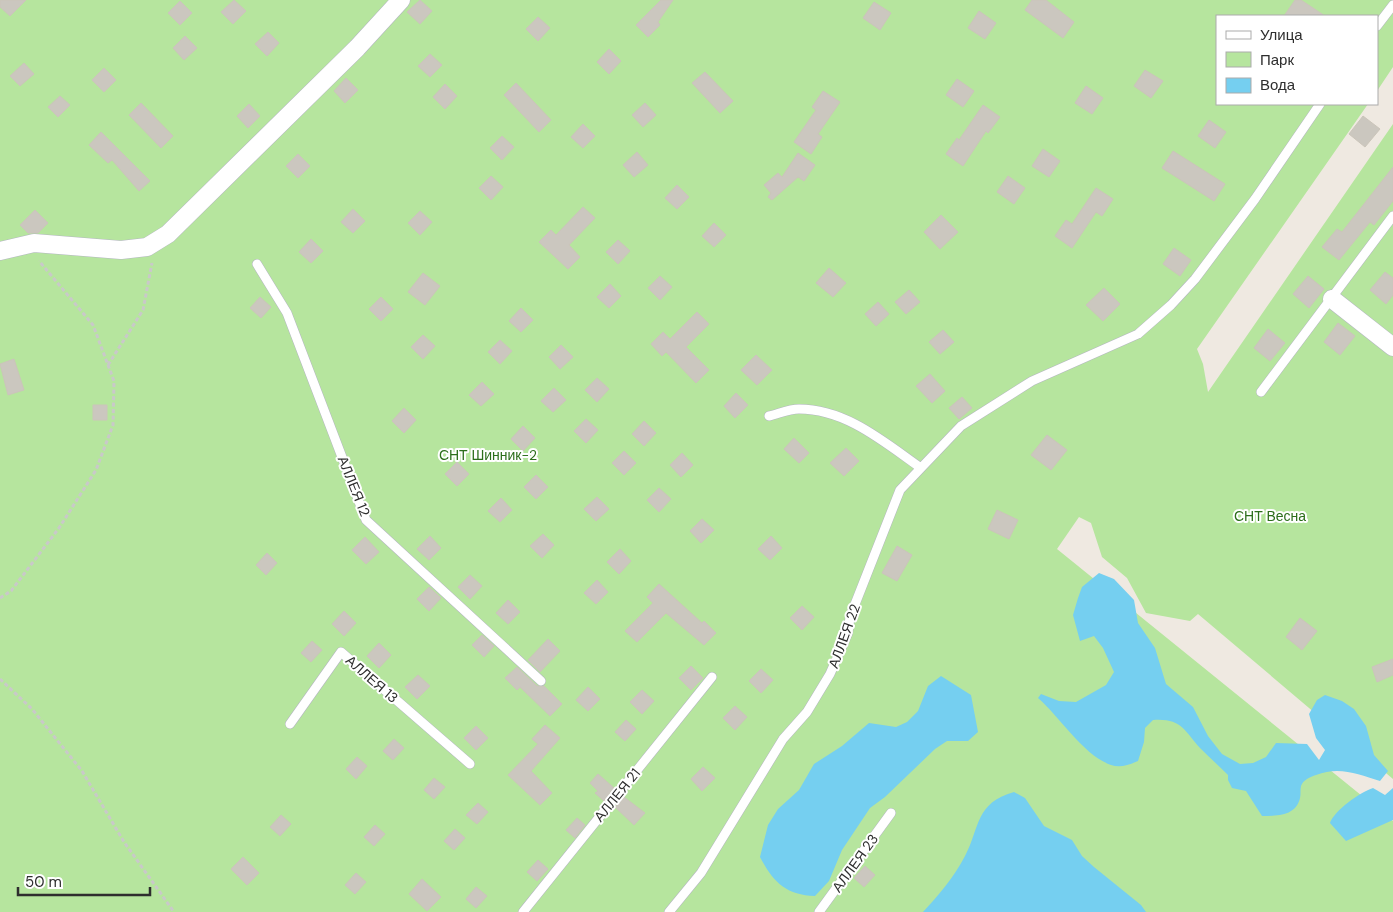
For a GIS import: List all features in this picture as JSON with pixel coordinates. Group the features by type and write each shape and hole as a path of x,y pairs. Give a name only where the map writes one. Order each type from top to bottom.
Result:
{"street":[{"path":"0,252 34,243 121,250 147,247 168,234 357,48 401,0"},
{"path":"1332,300 1393,346"}],"lane":[{"path":"1378,25 1393,5"},
{"name":"АЛЛЕЯ 22","path":"669,912 701,873 784,739 807,712 830,674 848,633 850,617 900,490 961,426 1032,381 1138,334 1170,305 1195,279 1249,207 1319,105"},
{"path":"1261,392 1332,300 1393,216"},
{"name":"АЛЛЕЯ 12","path":"257,264 287,313 366,520 541,681"},
{"path":"769,416 798,409 834,414 871,433 921,468"},
{"name":"АЛЛЕЯ 13","path":"290,724 341,652 470,764"},
{"name":"АЛЛЕЯ 21","path":"523,912 712,678"},
{"name":"АЛЛЕЯ 23","path":"819,912 892,813"}],"path":[{"path":"108,365 142,310 155,242"},
{"path":"0,598 11,591 59,528 96,470 113,425 114,381 92,325 38,259 19,246"},
{"path":"0,679 32,709 82,771 124,842 174,912"}],"green space":[{"name":"СНТ Шинник-2","path":"0,0 1393,0 1393,67 1378,90 1378,15 1216,15 1216,105 1367,105 1197,349 1203,364 1208,392 1393,124 1393,779 1198,614 1190,621 1146,613 1127,578 1102,557 1091,523 1079,517 1057,549 1393,821 1393,912 0,912"}],"water":[{"path":"1099,573 1114,579 1134,600 1138,623 1155,648 1166,684 1193,707 1208,736 1222,754 1240,764 1253,763 1266,757 1276,743 1307,744 1319,760 1325,750 1316,738 1309,714 1317,700 1325,695 1342,701 1354,709 1366,726 1374,755 1388,771 1380,781 1341,771 1324,772 1307,779 1302,784 1298,804 1290,812 1274,816 1262,816 1246,791 1232,788 1228,775 1176,723 1153,720 1145,728 1144,742 1138,761 1118,766 1101,760 1082,745 1038,698 1041,694 1059,701 1076,702 1106,685 1114,672 1103,648 1094,636 1080,641 1073,615 1082,587"},
{"path":"941,676 971,695 978,732 968,741 947,741 935,749 885,797 870,808 842,850 829,881 815,896 796,893 781,886 770,874 760,857 768,825 778,809 799,790 814,764 842,746 869,723 896,727 907,722 918,711 928,686"},
{"path":"1373,788 1385,795 1393,788 1393,820 1346,841 1330,823 1332,818 1348,802 1361,793"},
{"path":"1014,792 1025,798 1044,826 1072,840 1082,856 1141,905 1146,912 923,912 946,886 961,864 985,809 1001,797"}],"building":[{"path":"0,0 26,0 10,16 0,7"},
{"path":"234,0 246,11 233,24 221,12"},
{"path":"420,0 432,11 420,24 407,12"},
{"path":"661,0 673,0 658,22 660,25 648,37 636,25"},
{"path":"1032,0 1046,0 1074,22 1063,38 1025,10"},
{"path":"1295,0 1301,0 1324,15 1285,15"},
{"path":"180,1 192,13 180,25 168,13"},
{"path":"874,2 891,13 880,30 863,18"},
{"path":"979,11 996,23 985,39 968,28"},
{"path":"538,17 550,28 538,41 526,29"},
{"path":"268,32 279,43 267,56 255,44"},
{"path":"185,36 197,48 184,60 173,48"},
{"path":"609,49 621,61 609,74 597,62"},
{"path":"430,54 442,65 430,77 418,66"},
{"path":"24,63 34,74 20,86 10,76"},
{"path":"104,68 116,80 104,92 92,80"},
{"path":"1145,70 1163,81 1151,98 1134,86"},
{"path":"705,72 733,101 720,113 692,83"},
{"path":"346,78 358,90 345,103 334,91"},
{"path":"957,79 974,91 963,107 946,95"},
{"path":"516,83 551,120 539,132 504,95"},
{"path":"445,84 457,96 445,109 433,97"},
{"path":"1086,86 1103,98 1092,114 1075,103"},
{"path":"823,91 840,102 818,134 822,137 811,154 794,142 816,110 812,107"},
{"path":"60,96 70,105 58,117 48,107"},
{"path":"141,103 173,136 161,148 129,115"},
{"path":"645,103 656,115 643,127 632,115"},
{"path":"249,104 260,116 248,128 237,116"},
{"path":"983,105 1000,117 988,133 986,131 963,166 946,154 957,138 959,140"},
{"path":"1363,116 1380,129 1365,147 1349,134"},
{"path":"1209,120 1226,132 1215,148 1198,136"},
{"path":"583,124 595,136 583,148 571,137"},
{"path":"101,132 150,181 139,191 112,160 108,163 89,145"},
{"path":"502,136 514,147 502,160 490,148"},
{"path":"1043,149 1060,161 1049,177 1032,166"},
{"path":"1173,151 1225,184 1214,201 1162,168"},
{"path":"637,152 648,165 634,177 623,165"},
{"path":"798,153 815,165 804,181 798,177 772,200 768,197 771,193 764,185 778,173 782,177"},
{"path":"298,154 310,166 298,178 286,166"},
{"path":"1393,167 1393,201 1374,225 1370,222 1339,260 1322,247 1337,229 1342,232"},
{"path":"491,176 503,187 491,200 479,188"},
{"path":"1008,176 1025,188 1014,204 997,192"},
{"path":"677,185 689,197 677,209 665,198"},
{"path":"1096,188 1113,199 1102,216 1096,212 1072,248 1055,236 1066,220 1072,224"},
{"path":"583,207 595,218 569,245 580,257 568,269 539,242 551,230 556,235"},
{"path":"353,209 365,221 353,233 341,222"},
{"path":"35,210 48,223 38,233 28,233 20,225"},
{"path":"420,211 432,222 420,235 408,223"},
{"path":"941,215 958,232 940,249 924,232"},
{"path":"714,223 726,235 714,247 702,236"},
{"path":"311,239 323,251 311,263 299,252"},
{"path":"618,240 630,251 618,264 606,252"},
{"path":"1174,248 1191,260 1180,276 1163,264"},
{"path":"829,268 846,283 833,297 816,283"},
{"path":"1385,272 1393,278 1393,295 1386,304 1370,290"},
{"path":"423,273 440,286 425,305 408,292"},
{"path":"660,276 672,287 660,300 648,288"},
{"path":"1308,276 1324,289 1309,308 1293,294"},
{"path":"610,284 621,296 609,308 597,297"},
{"path":"1104,288 1120,304 1103,321 1086,305"},
{"path":"909,290 920,302 906,314 895,302"},
{"path":"260,297 271,307 261,318 250,308"},
{"path":"381,297 393,309 381,321 369,309"},
{"path":"878,302 889,314 876,326 865,314"},
{"path":"521,308 533,320 521,332 509,321"},
{"path":"697,312 709,324 686,347 709,370 696,383 666,352 662,356 651,344 663,332 670,339"},
{"path":"1338,323 1355,336 1340,355 1324,342"},
{"path":"1268,329 1285,343 1270,361 1254,348"},
{"path":"943,330 954,342 940,354 929,342"},
{"path":"423,335 435,346 423,359 411,347"},
{"path":"500,340 512,351 500,364 488,352"},
{"path":"561,345 573,357 560,369 549,357"},
{"path":"756,355 772,370 757,385 741,370"},
{"path":"14,359 24,390 8,395 0,364"},
{"path":"930,374 945,391 932,403 916,386"},
{"path":"597,378 609,389 597,402 585,390"},
{"path":"482,382 494,394 481,406 469,395"},
{"path":"554,388 566,400 553,412 541,401"},
{"path":"736,393 748,405 735,418 724,406"},
{"path":"962,397 972,408 959,419 949,408"},
{"path":"93,405 107,405 107,420 93,420"},
{"path":"404,408 416,420 404,433 392,421"},
{"path":"586,419 598,430 586,443 574,431"},
{"path":"644,421 656,433 644,446 632,434"},
{"path":"523,426 535,438 523,451 511,439"},
{"path":"1047,435 1067,450 1051,470 1031,455"},
{"path":"794,438 809,453 799,463 784,449"},
{"path":"846,448 859,461 844,476 830,463"},
{"path":"624,451 636,463 624,475 612,463"},
{"path":"682,453 693,465 681,477 670,465"},
{"path":"457,462 469,474 457,486 445,474"},
{"path":"536,475 548,487 536,499 524,487"},
{"path":"659,488 671,499 659,512 647,500"},
{"path":"597,497 609,509 596,521 584,509"},
{"path":"501,498 512,510 500,522 488,511"},
{"path":"997,510 1018,520 1009,539 988,529"},
{"path":"702,519 714,530 701,543 690,531"},
{"path":"543,534 554,545 542,558 530,546"},
{"path":"430,536 441,548 429,560 417,549"},
{"path":"771,536 782,548 770,560 758,549"},
{"path":"365,537 379,552 366,564 352,550"},
{"path":"897,546 912,555 897,581 882,573"},
{"path":"620,549 631,561 619,574 607,562"},
{"path":"267,553 277,563 266,575 256,565"},
{"path":"470,575 482,586 470,599 458,587"},
{"path":"597,580 608,592 596,604 584,593"},
{"path":"659,584 702,623 704,621 716,633 704,645 666,613 637,642 625,631 653,603 647,597"},
{"path":"429,587 441,598 429,611 417,599"},
{"path":"508,600 520,612 508,624 496,613"},
{"path":"802,606 814,617 802,630 790,618"},
{"path":"344,611 356,623 344,636 332,624"},
{"path":"1300,618 1317,631 1302,650 1286,637"},
{"path":"482,635 494,646 484,657 472,645"},
{"path":"548,639 560,651 540,672 528,660"},
{"path":"312,641 322,650 311,662 301,653"},
{"path":"379,643 391,655 379,668 367,656"},
{"path":"1393,659 1393,675 1377,682 1372,667"},
{"path":"691,666 703,678 691,690 679,678"},
{"path":"517,667 537,686 544,686 562,704 550,716 520,687 517,690 505,678"},
{"path":"761,669 773,680 761,693 749,681"},
{"path":"418,675 430,686 417,699 405,687"},
{"path":"588,687 600,699 588,711 576,700"},
{"path":"642,690 654,701 642,714 630,702"},
{"path":"735,706 747,717 735,730 723,718"},
{"path":"626,720 636,729 625,741 615,732"},
{"path":"545,725 560,738 531,771 552,793 540,805 508,775 538,744 532,739"},
{"path":"476,726 488,738 476,750 464,738"},
{"path":"394,739 404,748 393,760 383,751"},
{"path":"357,757 367,766 356,779 346,769"},
{"path":"703,767 715,778 702,791 691,779"},
{"path":"598,774 614,788 604,801 595,793 598,791 590,783"},
{"path":"434,778 445,787 434,799 424,790"},
{"path":"624,797 645,813 634,825 615,807"},
{"path":"478,803 488,812 477,824 466,815"},
{"path":"281,815 291,824 280,836 270,827"},
{"path":"577,818 585,825 575,838 566,830"},
{"path":"375,825 385,834 374,846 364,837"},
{"path":"455,829 465,838 454,850 444,841"},
{"path":"243,857 259,873 247,885 231,869"},
{"path":"538,860 548,869 537,881 527,872"},
{"path":"865,866 875,875 864,887 854,878"},
{"path":"356,873 366,882 355,894 345,885"},
{"path":"422,879 441,897 427,911 409,894"},
{"path":"476,887 487,896 476,908 466,899"}],"park label":[{"name":"СНТ Весна","path":"1270,516"}]}
